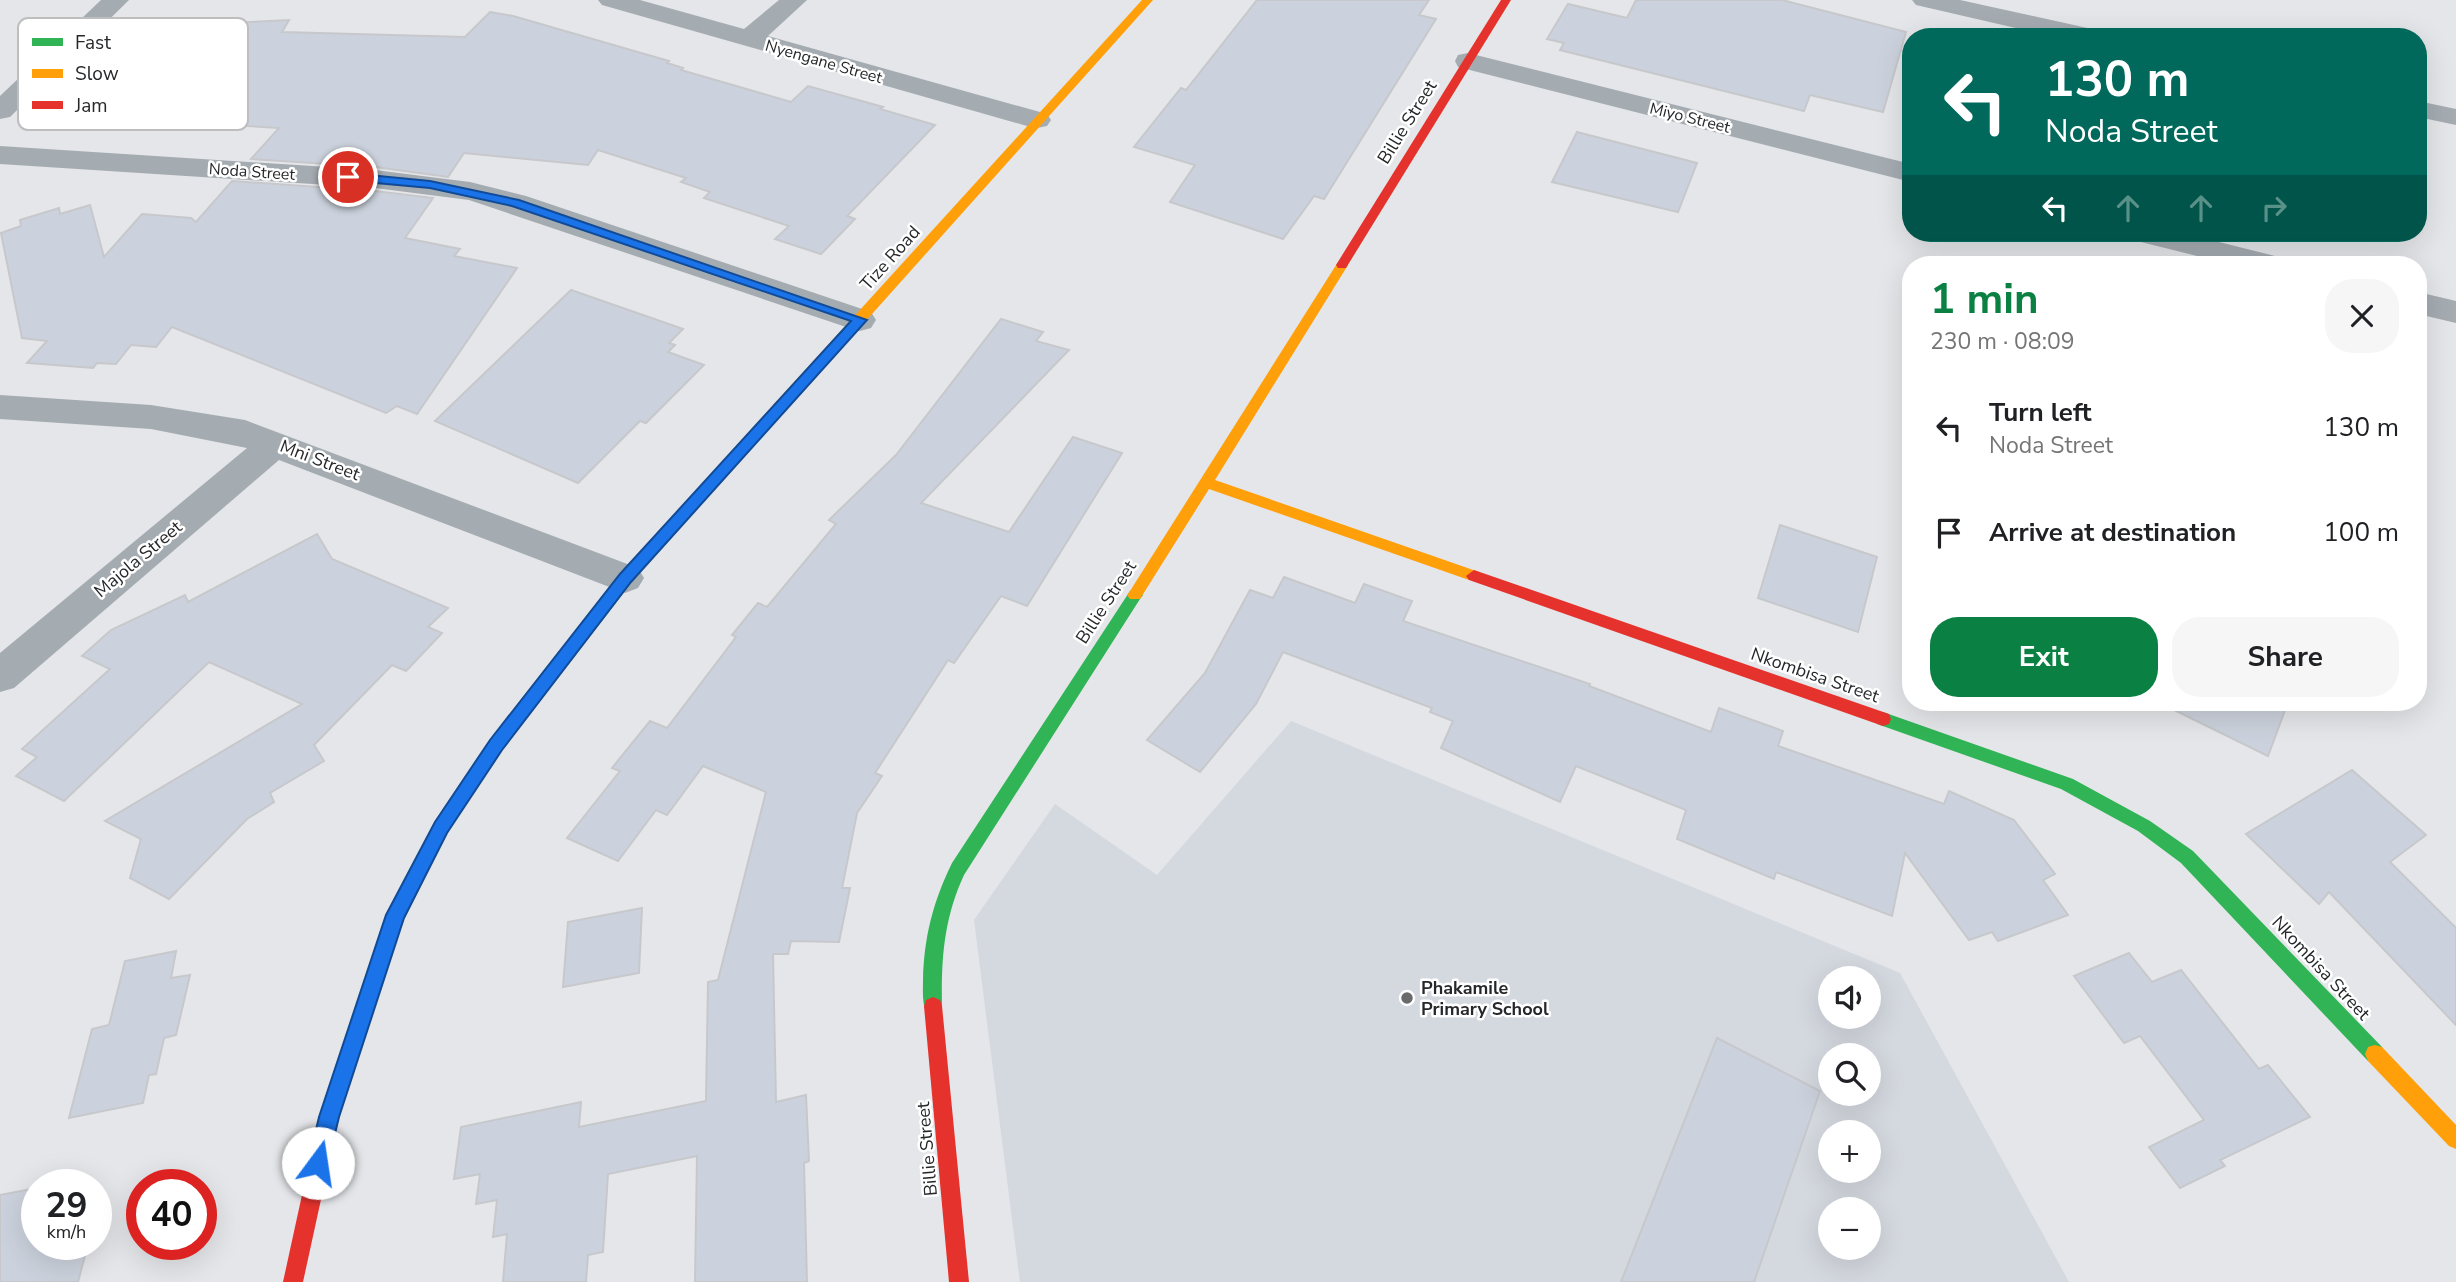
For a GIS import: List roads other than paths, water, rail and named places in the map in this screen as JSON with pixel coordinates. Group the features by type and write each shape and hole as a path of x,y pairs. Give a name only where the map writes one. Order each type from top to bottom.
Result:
{"street":[{"path":"97,18 116,0"},
{"name":"Nyengane Street","path":"611,0 1037,120"},
{"path":"749,39 794,0"},
{"name":"Tize Road","path":"293,1282 329,1117 395,915 441,828 496,745 625,578 1148,0"},
{"name":"Billie Street","path":"959,1282 934,1022 934,929 943,898 1002,799 1207,483 1506,0"},
{"path":"1925,0 2051,28"},
{"name":"Miyo Street","path":"1468,61 1902,171"},
{"path":"0,111 18,94"},
{"path":"2427,111 2456,117"},
{"name":"Noda Street","path":"0,155 375,179 470,191 525,206 860,320"},
{"path":"2180,242 2236,256"},
{"path":"2427,305 2456,312"},
{"name":"Mni Street","path":"0,407 212,425 276,443 625,578"},
{"name":"Majola Street","path":"0,676 276,443"},
{"name":"Nkombisa Street","path":"1207,483 1938,738 2104,800 2138,818 2188,857 2456,1139"}],"place":[{"name":"Phakamile Primary School","path":"1407,998"}]}
